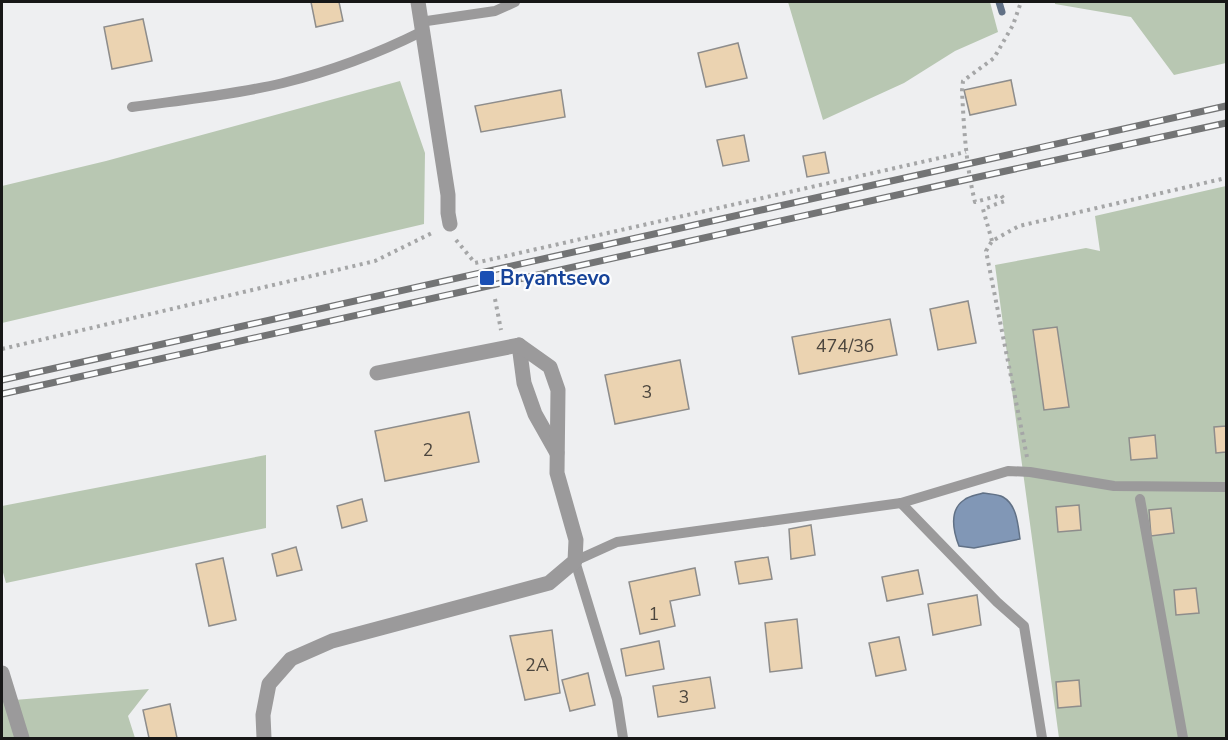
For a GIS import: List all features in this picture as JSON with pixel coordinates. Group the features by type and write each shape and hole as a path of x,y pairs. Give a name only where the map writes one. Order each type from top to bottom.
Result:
{"street":[{"path":"418,2 448,195 450,224"},
{"path":"519,345 524,383 535,414 557,453"},
{"path":"264,738 263,715 269,684 291,659 332,641 549,583 574,561 576,540 557,473 558,390 550,367 519,345 377,373"},
{"path":"2,673 22,738"}],"lane":[{"path":"132,107 282,83 386,49 421,27 495,11 515,2"},
{"path":"623,738 617,699 574,561 617,542 901,503 1008,471 1030,472 1114,486 1227,487"},
{"path":"1140,499 1183,738"},
{"path":"901,503 997,602 1024,626 1042,738"}],"path":[{"path":"992,241 983,209 1005,201 1002,195 975,202 969,179 966,152 963,81 994,58 1013,25 1021,2"},
{"path":"2,349 375,261 450,224 458,244 475,263 966,152"},
{"path":"1030,472 986,251 992,241 1019,226 1227,178"},
{"path":"495,299 503,338 519,345"}],"green space":[{"path":"788,2 990,2 998,32 955,51 904,83 823,120"},
{"path":"1055,2 1226,2 1226,63 1174,75 1131,17 1055,4"},
{"path":"400,81 425,153 424,224 2,323 2,186 106,161"},
{"path":"1226,186 1226,738 1059,738 995,265 1086,248 1100,251 1095,216"},
{"path":"266,455 266,528 6,583 2,569 2,506"},
{"path":"149,689 128,716 135,738 2,738 2,701"}],"water":[{"path":"983,493 1001,496 1008,501 1016,516 1020,539 974,548 959,546 954,527 956,509 966,499"}],"building":[{"path":"311,2 339,2 343,21 316,27"},
{"path":"143,19 152,61 112,69 104,27"},
{"path":"738,43 747,78 706,87 698,53"},
{"path":"1011,80 1016,105 970,115 964,90"},
{"path":"561,90 565,117 481,132 475,106"},
{"path":"744,135 749,161 723,166 717,140"},
{"path":"825,152 829,173 807,177 803,156"},
{"path":"968,301 976,343 938,350 930,309"},
{"path":"890,319 897,355 799,374 792,337"},
{"path":"1057,327 1069,407 1044,410 1033,330"},
{"path":"680,360 689,409 615,424 605,375"},
{"path":"469,412 479,462 385,481 375,431"},
{"path":"1226,426 1226,452 1216,453 1214,427"},
{"path":"1155,435 1157,458 1131,460 1129,438"},
{"path":"362,499 367,521 342,528 337,506"},
{"path":"1079,505 1081,530 1058,532 1056,507"},
{"path":"1171,508 1174,533 1151,536 1149,510"},
{"path":"811,525 815,555 791,559 789,529"},
{"path":"296,547 302,570 277,576 272,554"},
{"path":"768,557 772,579 739,584 735,562"},
{"path":"223,558 236,620 209,626 196,564"},
{"path":"695,568 700,595 670,601 675,626 640,634 629,582"},
{"path":"918,570 923,594 887,601 882,577"},
{"path":"1196,588 1199,613 1176,615 1174,590"},
{"path":"977,595 981,625 933,635 928,604"},
{"path":"797,619 802,668 770,672 765,623"},
{"path":"552,630 560,693 525,700 510,636"},
{"path":"899,637 906,670 876,676 869,643"},
{"path":"659,641 664,669 626,676 621,649"},
{"path":"588,673 595,705 570,711 562,680"},
{"path":"710,677 715,708 658,717 653,686"},
{"path":"1079,680 1081,706 1058,708 1056,682"},
{"path":"170,704 177,738 149,738 143,710"}],"waterway":[{"path":"999,2 1002,12"}],"railway":[{"path":"2,380 1226,106"},
{"path":"2,394 1226,123"}],"place":[{"name":"Bryantsevo","path":"487,278"}]}
